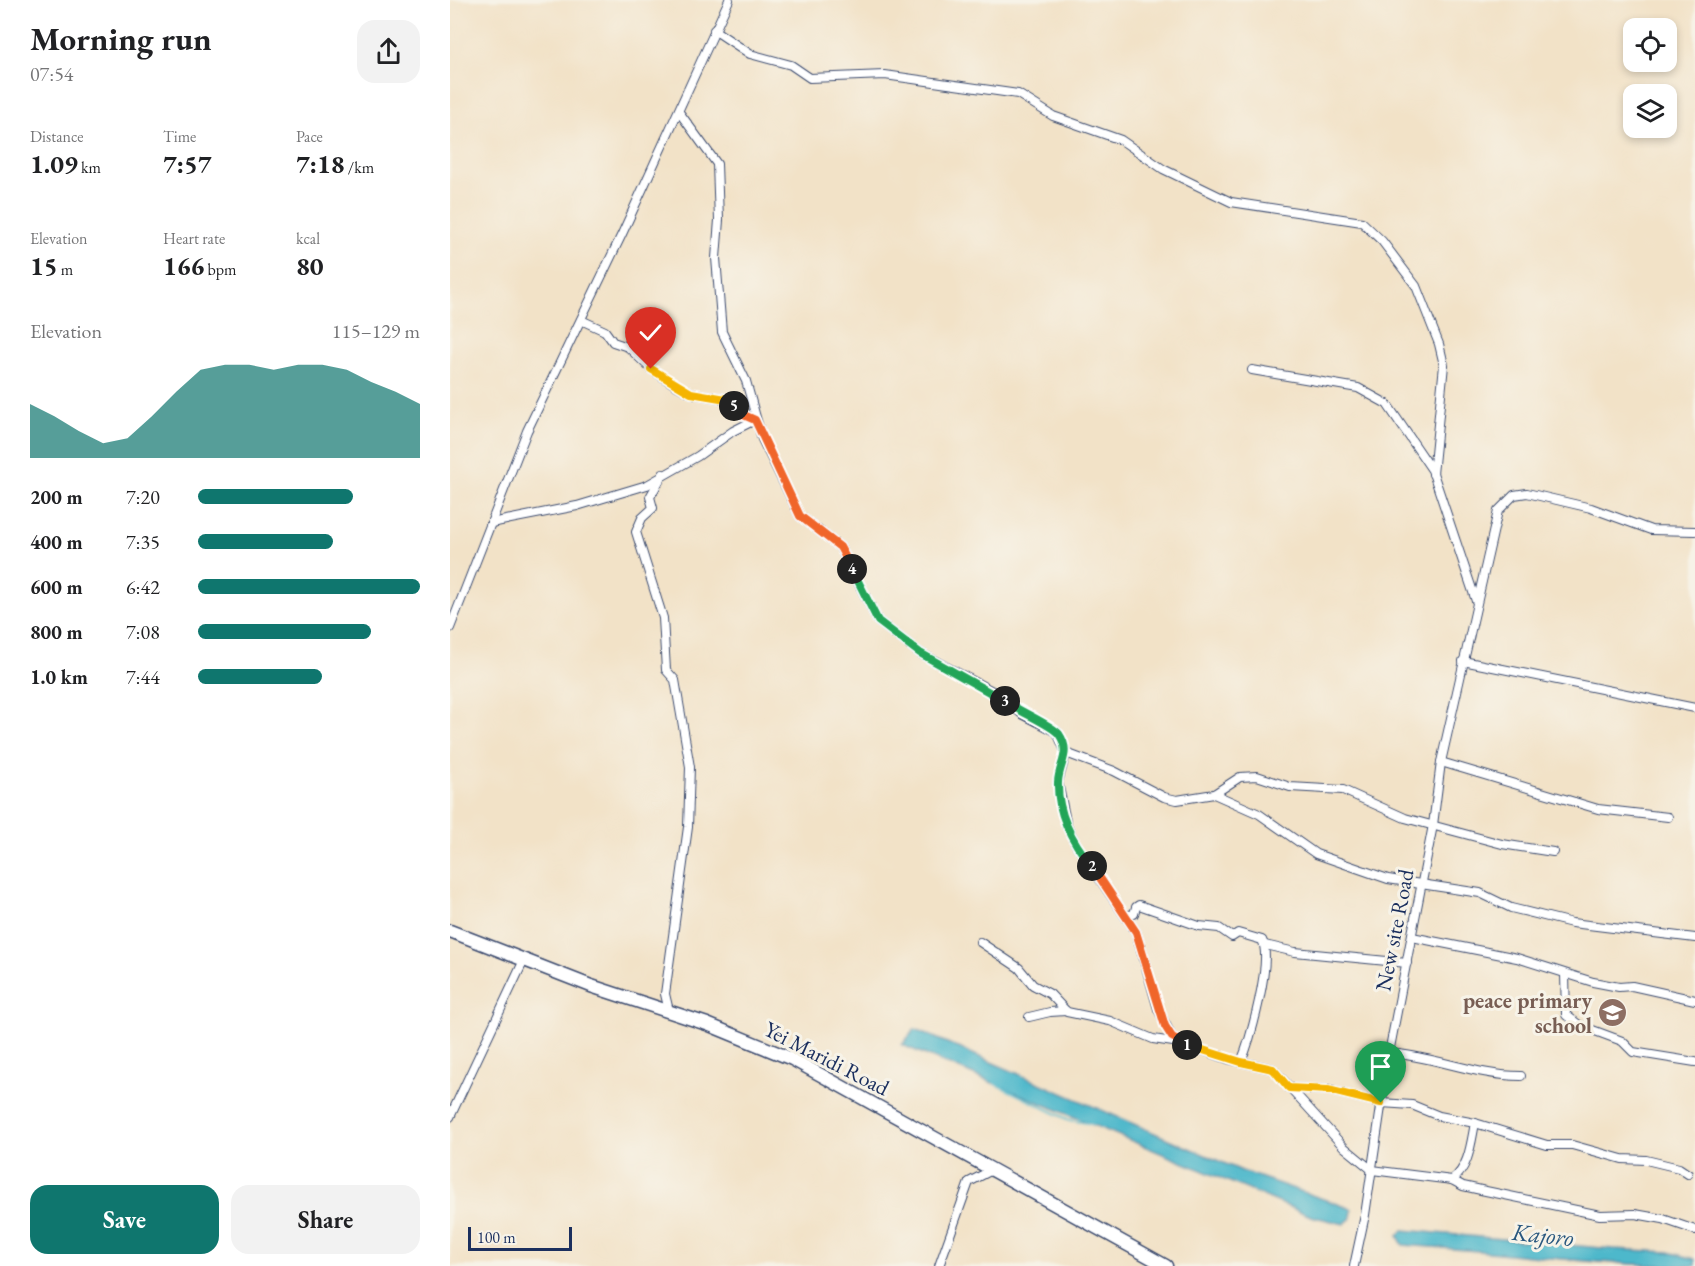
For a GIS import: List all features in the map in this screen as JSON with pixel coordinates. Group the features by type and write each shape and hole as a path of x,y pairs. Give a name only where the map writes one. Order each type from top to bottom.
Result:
{"main road":[{"name":"Yei Maridi Road","path":"450,931 524,960 719,1029 814,1070 1166,1266"}],"street":[{"path":"450,628 527,431 679,112 729,0"},
{"path":"714,30 750,54 791,65 810,78 885,75 1018,94 1053,116 1121,140 1163,169 1231,202 1362,222 1382,241 1416,286 1439,344 1444,365 1433,474"},
{"path":"679,112 717,164 719,220 716,258 723,332 746,381 755,420 800,516 840,547 878,621 920,653 996,693 1022,714 1051,727 1061,738 1066,753 1058,782 1067,826 1077,846 1136,932 1165,1026 1172,1037 1182,1044"},
{"path":"581,320 605,331 613,342 628,347 651,369 674,384 691,393 732,400 737,412 755,420"},
{"path":"1252,370 1358,388 1387,404 1433,474 1476,602"},
{"path":"491,523 577,506 647,485 755,420"},
{"path":"663,474 650,497 653,508 642,518 636,532 663,618 666,670 675,680 690,767 688,827 665,994 669,1011"},
{"name":"New site Road","path":"1354,1266 1372,1170 1389,1053 1432,825 1441,762 1498,511 1514,495 1527,493 1555,498 1651,530 1695,531"},
{"path":"1463,661 1695,708"},
{"path":"1066,753 1114,771 1164,797 1190,799 1214,794 1240,777 1257,776 1290,788 1343,790 1391,813 1502,843 1553,852"},
{"path":"1441,762 1598,809 1668,817"},
{"path":"1214,794 1258,814 1316,854 1388,879 1421,886 1480,893 1511,908 1572,923 1695,938"},
{"path":"1125,916 1134,914 1139,905 1199,926 1219,928 1232,937 1238,933 1259,939 1265,945 1295,952 1407,963"},
{"path":"1412,937 1517,958 1593,982 1619,987 1632,986 1695,1000"},
{"path":"980,942 1019,968 1033,985 1050,994 1067,1012"},
{"path":"1241,1062 1260,992 1265,945"},
{"path":"450,1118 524,960"},
{"path":"1565,974 1566,1015 1574,1022 1602,1036 1622,1041 1633,1052 1695,1062"},
{"path":"1029,1017 1050,1012 1067,1012 1110,1021 1153,1039 1182,1044 1273,1069 1344,1147 1372,1170 1452,1180 1463,1186 1610,1216 1635,1214 1654,1217 1695,1230"},
{"path":"1389,1053 1417,1055 1497,1075 1521,1076"},
{"path":"1289,1088 1328,1090 1381,1103 1412,1105 1439,1116 1475,1123 1547,1145 1572,1145 1622,1159 1646,1160 1679,1168 1688,1174"},
{"path":"1452,1180 1460,1174 1466,1161 1475,1123"},
{"path":"939,1266 969,1182 992,1170"}],"water":[{"path":"915,1029 1242,1171 1352,1209 1351,1218 1344,1224 1311,1216 902,1045"},
{"path":"1403,1230 1669,1252 1695,1259 1695,1266 1586,1261 1403,1245 1398,1236"}],"waterway":[{"path":"994,1083 1069,1120 1094,1124"}],"place":[{"name":"peace primary school","path":"1613,1013"}],"route":[{"path":"651,369 691,393 732,400 737,412 755,420 800,516 840,547 865,591 878,621 920,653 996,693 1022,714 1058,732 1065,744 1066,753 1058,782 1067,826 1083,856 1136,932 1158,1009 1172,1037 1182,1044 1228,1059 1273,1069 1289,1088 1307,1087 1328,1090 1381,1103"}],"water label":[{"name":"Kajoro","path":"1543,1235"}]}
